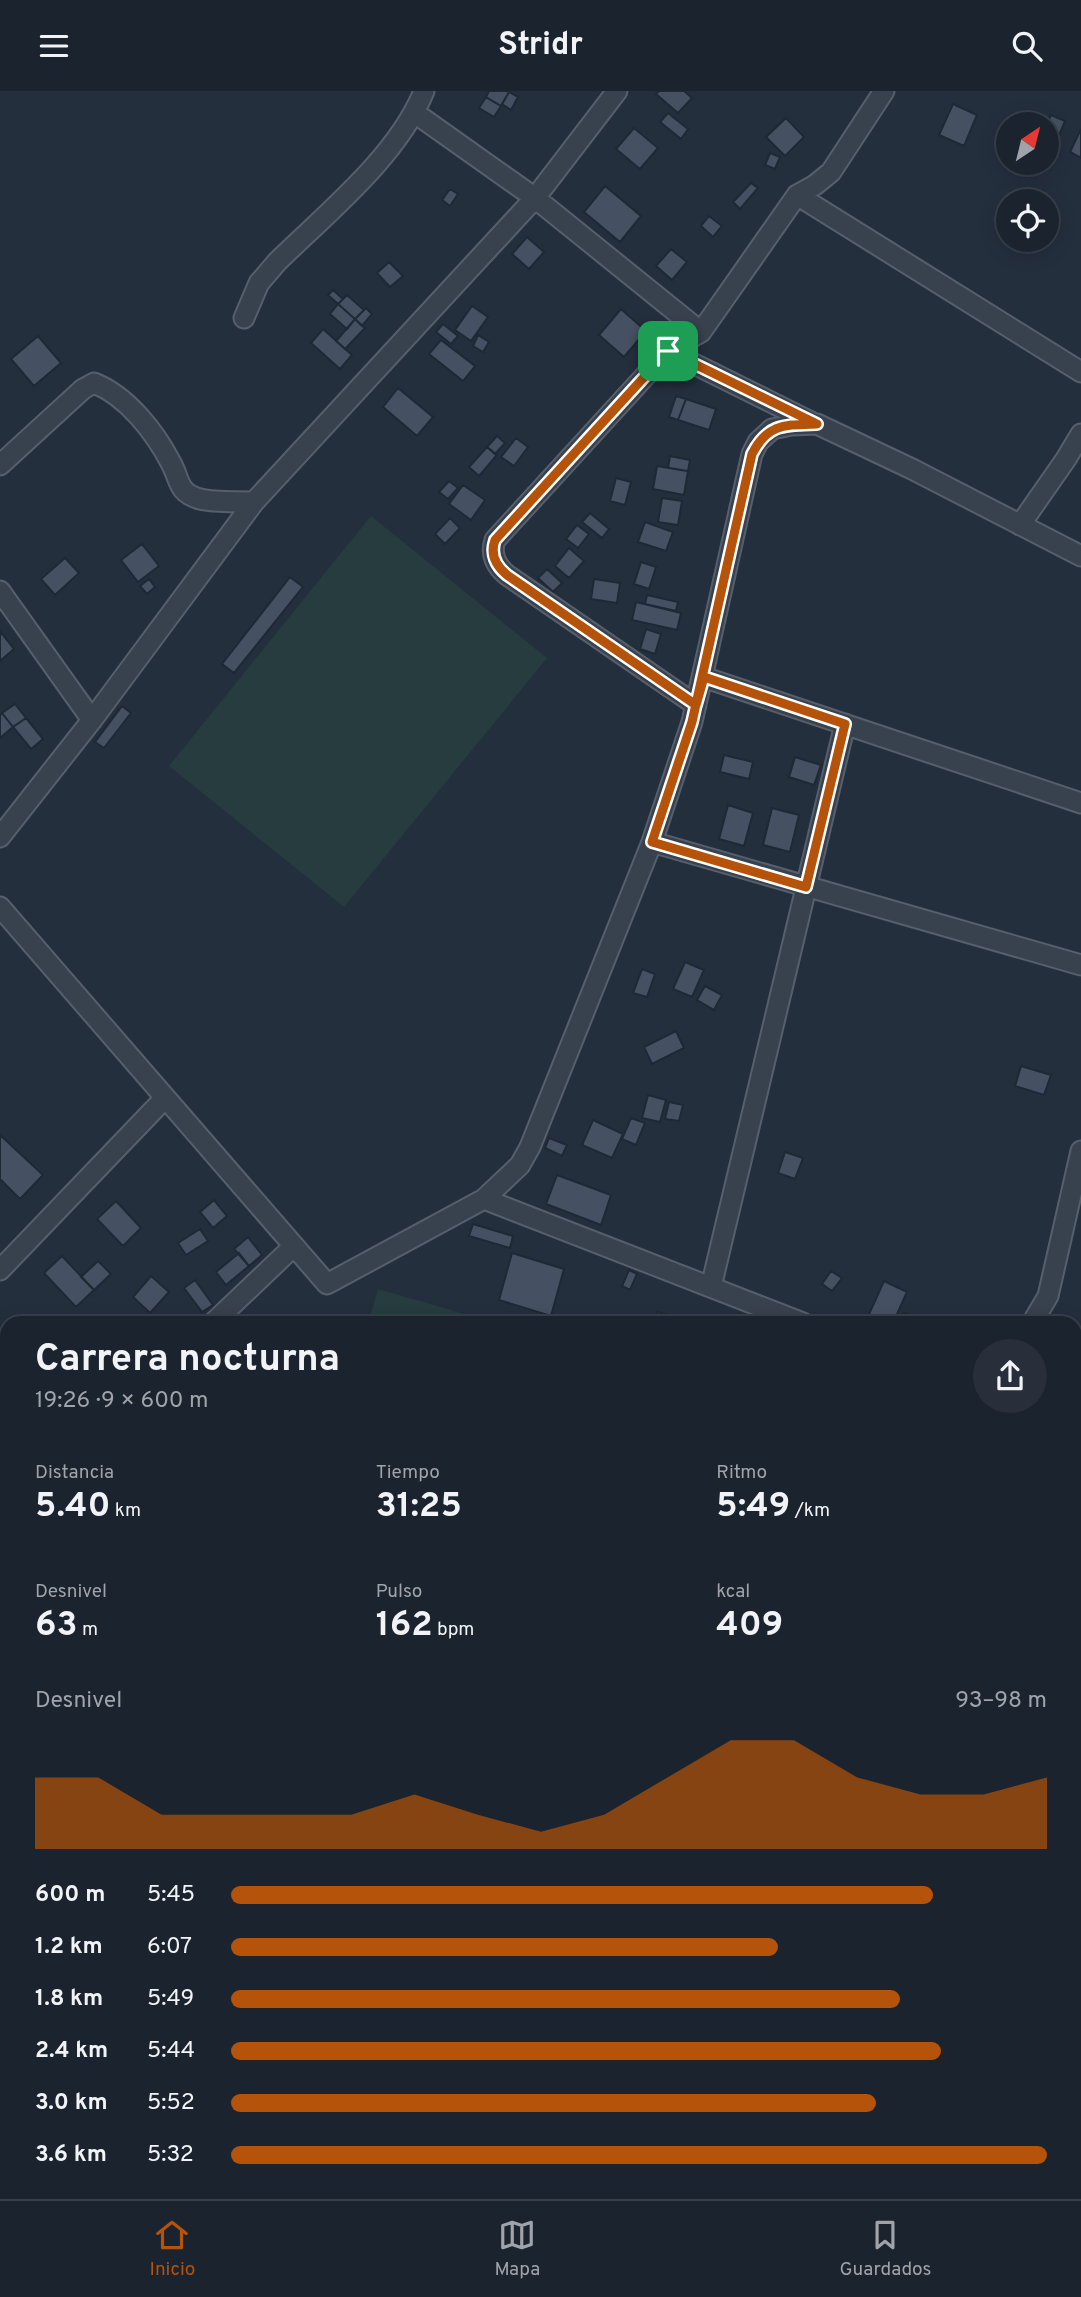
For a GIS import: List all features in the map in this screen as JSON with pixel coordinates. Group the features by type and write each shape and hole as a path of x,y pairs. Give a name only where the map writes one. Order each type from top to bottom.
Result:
{"street":[{"path":"244,319 259,283 395,143 415,113 424,91"},
{"path":"0,837 92,720 254,502 535,198 617,91"},
{"path":"696,705 498,568 493,553 495,540 668,351 701,332 797,195 816,185 831,172 884,91"},
{"path":"415,113 535,198 701,332"},
{"path":"797,195 1081,372"},
{"path":"668,351 912,469 1081,556"},
{"path":"0,465 83,389 94,383 110,390 145,423 172,465 176,481 186,492 200,499 254,502"},
{"path":"0,907 327,1284 484,1199 520,1165 530,1147 652,842 704,677 752,454 758,442 772,429 817,424"},
{"path":"1020,525 1081,434"},
{"path":"0,591 92,720"},
{"path":"704,677 1081,803"},
{"path":"711,1287 845,724"},
{"path":"652,842 1081,965"},
{"path":"0,1270 165,1098"},
{"path":"1036,1316 1048,1296 1081,1151"},
{"path":"484,1199 785,1316"},
{"path":"220,1316 294,1246"}],"green space":[{"path":"371,516 547,658 344,907 169,766"},
{"path":"378,1289 472,1316 370,1316"}],"building":[{"path":"489,91 509,92 501,106 486,97"},
{"path":"659,91 684,91 692,98 678,113 656,94"},
{"path":"509,92 518,97 511,110 502,104"},
{"path":"486,97 501,106 494,117 479,108"},
{"path":"953,104 977,115 964,146 939,135"},
{"path":"668,113 688,129 681,139 660,122"},
{"path":"786,118 804,137 785,156 766,137"},
{"path":"1059,118 1065,121 1059,136"},
{"path":"634,128 658,148 640,169 616,149"},
{"path":"1081,129 1081,158 1070,152"},
{"path":"770,153 780,157 775,169 765,165"},
{"path":"751,183 758,188 740,209 733,202"},
{"path":"605,186 641,216 620,242 584,212"},
{"path":"450,189 458,194 450,206 442,200"},
{"path":"709,216 722,226 713,237 701,226"},
{"path":"527,237 544,252 529,269 512,254"},
{"path":"671,249 687,262 672,280 656,266"},
{"path":"389,262 403,276 390,287 377,273"},
{"path":"333,290 343,299 338,304 328,295"},
{"path":"347,295 364,310 355,319 338,304"},
{"path":"338,304 355,319 347,329 330,314"},
{"path":"472,306 488,317 471,341 455,330"},
{"path":"366,308 372,314 362,326 355,319"},
{"path":"621,309 646,331 624,357 599,335"},
{"path":"355,319 365,328 345,349 336,341"},
{"path":"443,324 458,336 451,344 436,332"},
{"path":"323,329 352,355 340,369 311,343"},
{"path":"478,335 489,342 483,352 473,346"},
{"path":"38,336 61,363 34,386 11,359"},
{"path":"441,340 475,366 463,381 429,354"},
{"path":"398,388 433,417 417,436 383,407"},
{"path":"676,396 686,399 678,420 669,417"},
{"path":"686,399 716,409 709,430 678,420"},
{"path":"497,436 505,443 495,454 487,447"},
{"path":"516,438 528,447 514,466 501,457"},
{"path":"487,447 497,455 479,476 469,467"},
{"path":"670,456 690,460 688,471 668,468"},
{"path":"657,466 688,471 684,495 653,489"},
{"path":"616,478 631,482 625,505 610,501"},
{"path":"449,481 458,488 448,499 439,492"},
{"path":"463,485 485,500 471,520 449,504"},
{"path":"662,498 682,501 678,525 658,522"},
{"path":"590,513 609,529 602,538 582,522"},
{"path":"450,518 460,528 445,544 435,534"},
{"path":"645,522 673,532 666,551 638,542"},
{"path":"577,525 589,534 578,548 566,539"},
{"path":"142,544 159,566 138,582 121,560"},
{"path":"569,548 584,561 569,578 555,566"},
{"path":"65,558 79,573 55,595 41,579"},
{"path":"641,562 656,567 649,589 634,584"},
{"path":"547,569 562,583 553,592 538,578"},
{"path":"290,577 303,587 234,673 222,664"},
{"path":"149,579 155,587 147,594 140,586"},
{"path":"594,579 620,583 617,603 591,599"},
{"path":"647,595 678,602 676,611 645,604"},
{"path":"636,602 681,613 677,630 632,620"},
{"path":"646,629 661,634 655,654 640,649"},
{"path":"0,631 14,649 0,661"},
{"path":"15,704 26,718 13,727 2,713"},
{"path":"122,706 131,713 104,748 95,742"},
{"path":"2,713 13,727 0,738 0,715"},
{"path":"26,718 43,739 31,749 13,727"},
{"path":"724,755 753,762 749,779 720,772"},
{"path":"795,757 821,765 814,785 789,777"},
{"path":"728,805 753,813 744,846 719,839"},
{"path":"772,808 799,815 790,852 763,845"},
{"path":"685,962 704,970 692,997 673,989"},
{"path":"642,969 655,974 647,997 633,993"},
{"path":"705,986 722,995 714,1010 697,1000"},
{"path":"676,1031 684,1048 652,1064 644,1047"},
{"path":"1021,1066 1051,1075 1044,1095 1015,1086"},
{"path":"648,1095 666,1100 660,1122 642,1118"},
{"path":"669,1102 683,1105 679,1121 665,1119"},
{"path":"631,1118 645,1123 636,1145 622,1139"},
{"path":"593,1120 623,1134 612,1158 582,1145"},
{"path":"0,1135 43,1175 20,1199 0,1179"},
{"path":"549,1138 567,1145 562,1156 545,1148"},
{"path":"785,1152 803,1158 795,1179 778,1173"},
{"path":"557,1175 611,1195 601,1225 546,1204"},
{"path":"214,1200 227,1216 213,1228 200,1212"},
{"path":"116,1201 141,1228 123,1246 97,1219"},
{"path":"473,1224 513,1236 510,1248 469,1236"},
{"path":"200,1229 208,1241 186,1255 178,1243"},
{"path":"248,1237 262,1255 249,1266 234,1249"},
{"path":"239,1253 249,1266 226,1285 216,1272"},
{"path":"512,1253 564,1269 551,1316 499,1300"},
{"path":"62,1256 94,1290 76,1307 44,1273"},
{"path":"98,1261 111,1274 94,1290 81,1277"},
{"path":"629,1270 637,1274 630,1290 622,1286"},
{"path":"831,1271 842,1278 832,1291 822,1284"},
{"path":"151,1276 169,1292 150,1313 133,1297"},
{"path":"195,1280 213,1305 202,1312 184,1288"},
{"path":"884,1281 907,1292 896,1316 868,1316"}],"route":[{"path":"668,351 495,540 493,553 498,568 507,575 696,705 704,677 845,724 806,887 652,842 692,722 704,677 752,454 758,442 772,429 817,424 668,351"}]}
